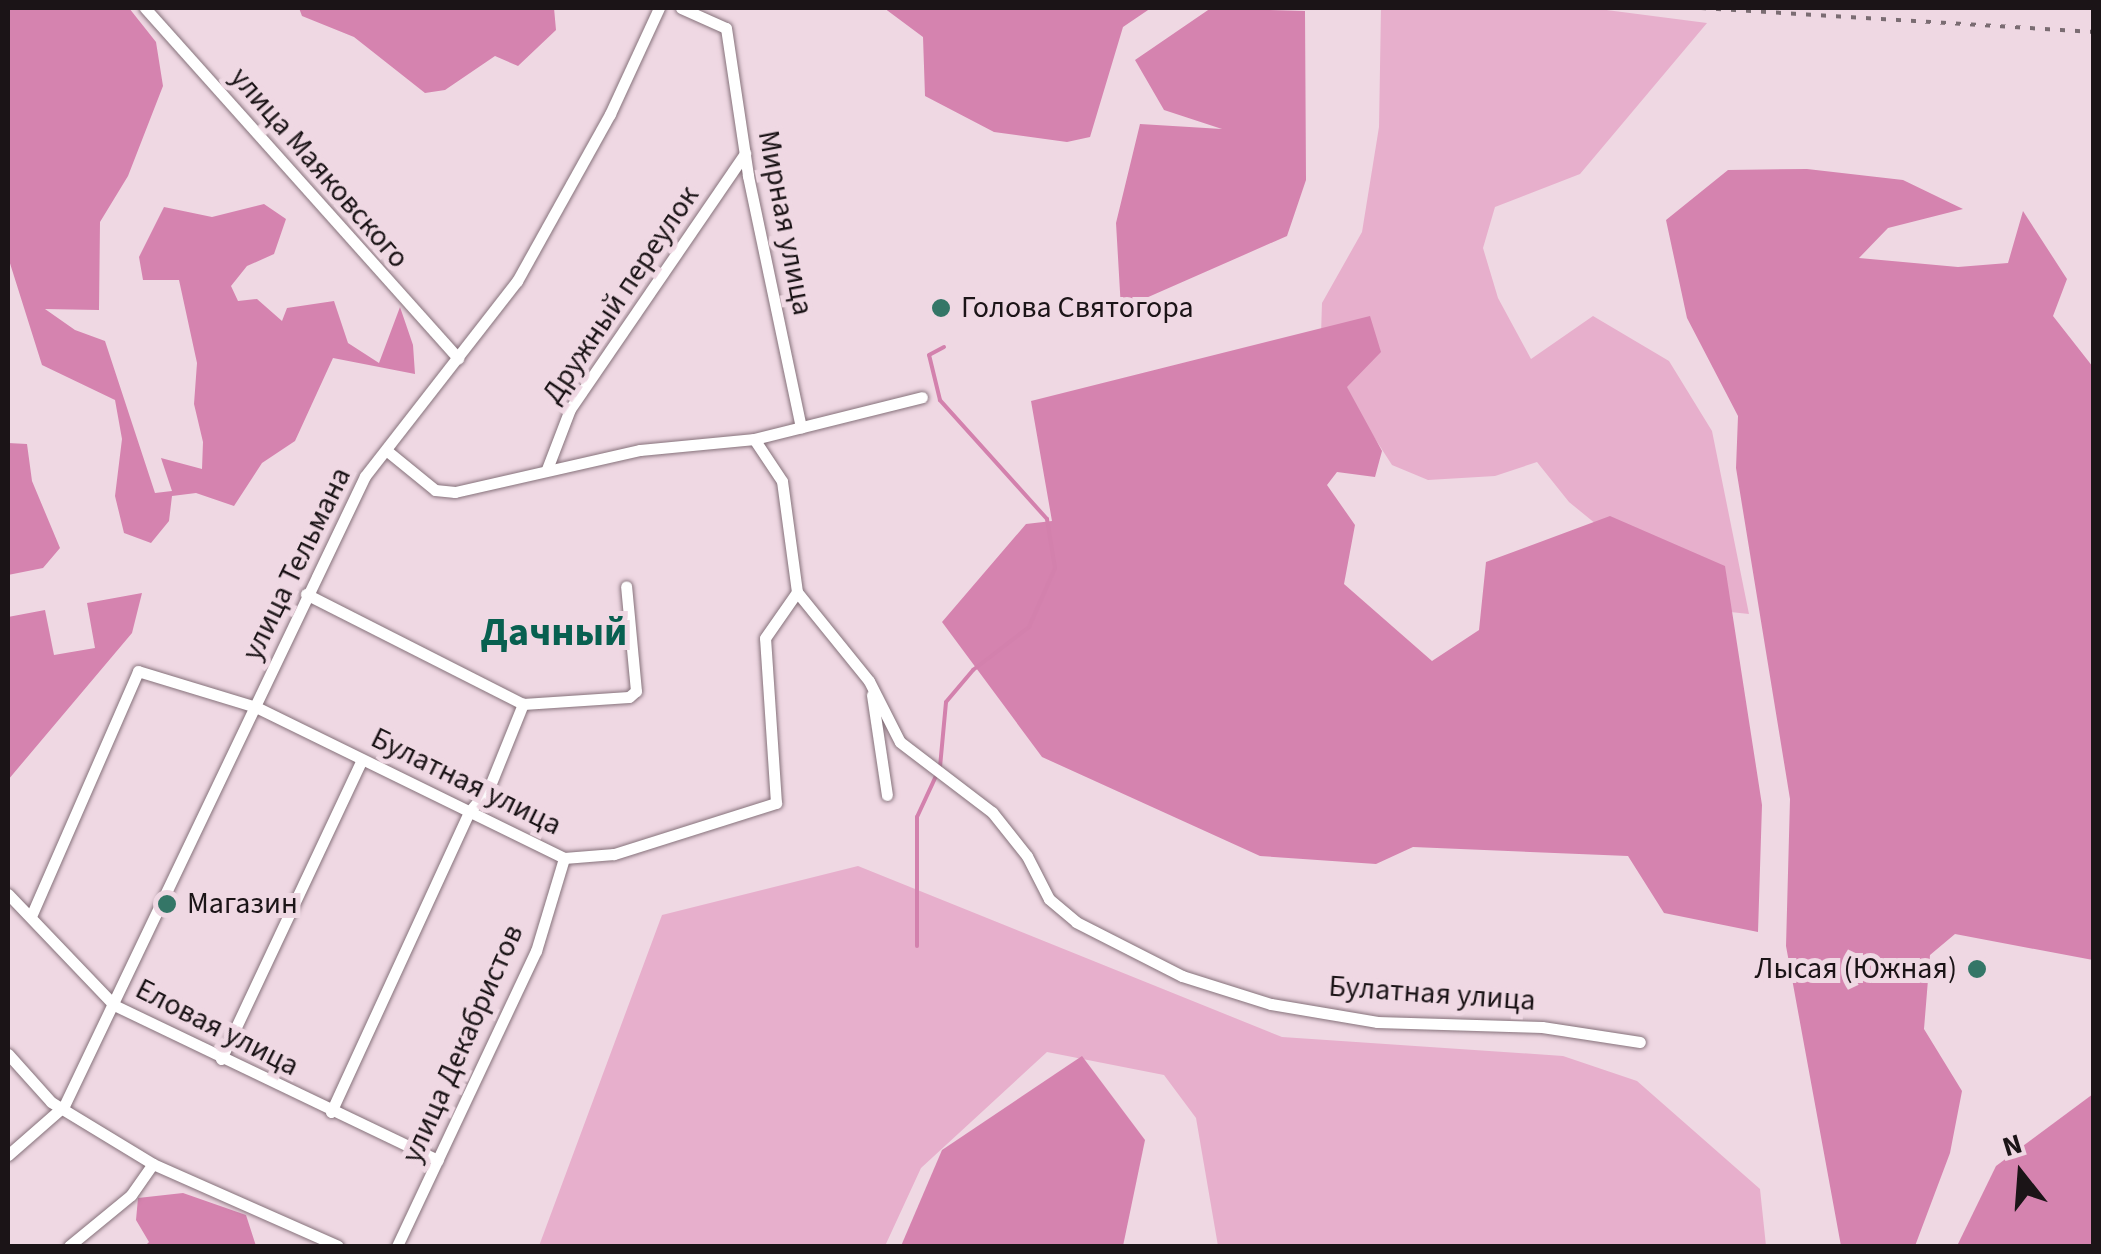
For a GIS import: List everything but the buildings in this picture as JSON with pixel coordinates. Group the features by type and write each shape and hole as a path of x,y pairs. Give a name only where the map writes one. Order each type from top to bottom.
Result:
{"street":[{"name":"улица Маяковского","path":"145,8 458,358"},
{"name":"улица Тельмана","path":"8,1155 64,1106 256,707 306,594 366,476 517,280 610,114 659,8"},
{"name":"Мирная улица","path":"681,8 726,28 745,154 801,426"},
{"name":"Дружный переулок","path":"547,469 570,409 745,154"},
{"path":"386,450 436,490 483,488 547,469 707,438 754,439 922,396"},
{"path":"754,439 782,481 797,592"},
{"path":"306,594 522,704 629,697 636,690 626,586"},
{"name":"Булатная улица","path":"32,914 138,670 256,707 564,858 614,854 776,803 765,638 797,592 869,682 900,742 992,812 1027,856 1049,899 1076,922 1182,976 1272,1004 1377,1022 1542,1027 1640,1042"},
{"path":"869,682 887,795"},
{"path":"331,1112 469,812 489,788 522,704"},
{"path":"222,1059 362,760"},
{"name":"улица Декабристов","path":"397,1246 536,951 564,858"},
{"name":"Еловая улица","path":"8,894 32,914 114,1005 438,1160"},
{"path":"8,1054 51,1102 64,1106 152,1164 338,1246"},
{"path":"69,1246 131,1196 152,1164"}],"shaded area":[{"path":"8,8 129,8 156,42 163,86 128,176 100,222 99,310 45,309 75,330 105,341 155,493 172,491 161,458 202,469 203,442 194,404 197,363 179,280 143,280 139,257 164,207 212,217 264,204 286,219 274,254 247,266 231,286 238,301 257,299 282,321 287,308 334,301 348,343 379,363 400,307 413,345 415,374 333,358 295,441 262,463 234,506 196,493 172,496 169,521 151,543 124,533 115,496 122,439 115,400 42,365 8,257"},
{"path":"299,8 554,8 556,30 518,66 495,56 445,90 425,93 354,37 302,16"},
{"path":"884,8 1151,8 1123,27 1090,137 1067,142 994,132 925,96 923,37"},
{"path":"1211,8 1305,11 1306,180 1287,236 1121,309 1116,223 1140,124 1222,129 1164,110 1135,60"},
{"path":"1381,8 1591,8 1707,23 1580,174 1495,207 1483,248 1498,298 1531,359 1593,316 1669,361 1712,431 1749,614 1665,605 1607,533 1569,502 1537,462 1495,476 1428,480 1392,465 1363,420 1321,335 1322,303 1362,232 1379,127"},
{"path":"1807,169 1903,180 1963,209 1888,228 1859,258 1958,267 2008,263 2023,211 2067,279 2053,316 2093,367 2093,960 1955,934 1930,955 1924,1029 1962,1091 1950,1153 1915,1246 1841,1246 1786,946 1790,799 1736,468 1738,416 1687,318 1666,220 1728,170"},
{"path":"1370,316 1381,352 1347,387 1382,451 1375,477 1337,472 1327,485 1355,525 1344,584 1432,661 1479,630 1486,562 1610,516 1725,566 1762,805 1758,932 1664,913 1628,856 1413,847 1376,864 1260,856 1042,757 942,622 1026,524 1052,521 1031,401"},
{"path":"8,443 27,444 32,481 60,548 43,568 8,575"},
{"path":"142,593 132,633 8,780 8,617 45,610 54,655 95,648 87,603"},
{"path":"858,866 1282,1037 1563,1056 1637,1081 1760,1189 1766,1246 1218,1246 1196,1118 1164,1075 1047,1052 921,1168 885,1246 539,1246 662,915"},
{"path":"1082,1056 1145,1140 1123,1246 901,1246 942,1150"},
{"path":"2093,1094 2093,1246 1957,1246 1996,1166"},
{"path":"183,1193 246,1215 256,1246 145,1246 149,1242 136,1220 138,1198"}],"waterway":[{"path":"940,767 946,702 973,670 1029,627 1055,568 1047,519 940,400 929,355 944,347"},
{"path":"917,946 917,817 936,776"}],"railway":[{"path":"1701,8 2094,32"}],"place":[{"name":"Голова Святогора","path":"941,308"},
{"name":"Магазин","path":"167,904"},
{"name":"Лысая (Южная)","path":"1977,969"}],"district":[{"name":"Дачный","path":"554,633"}]}
